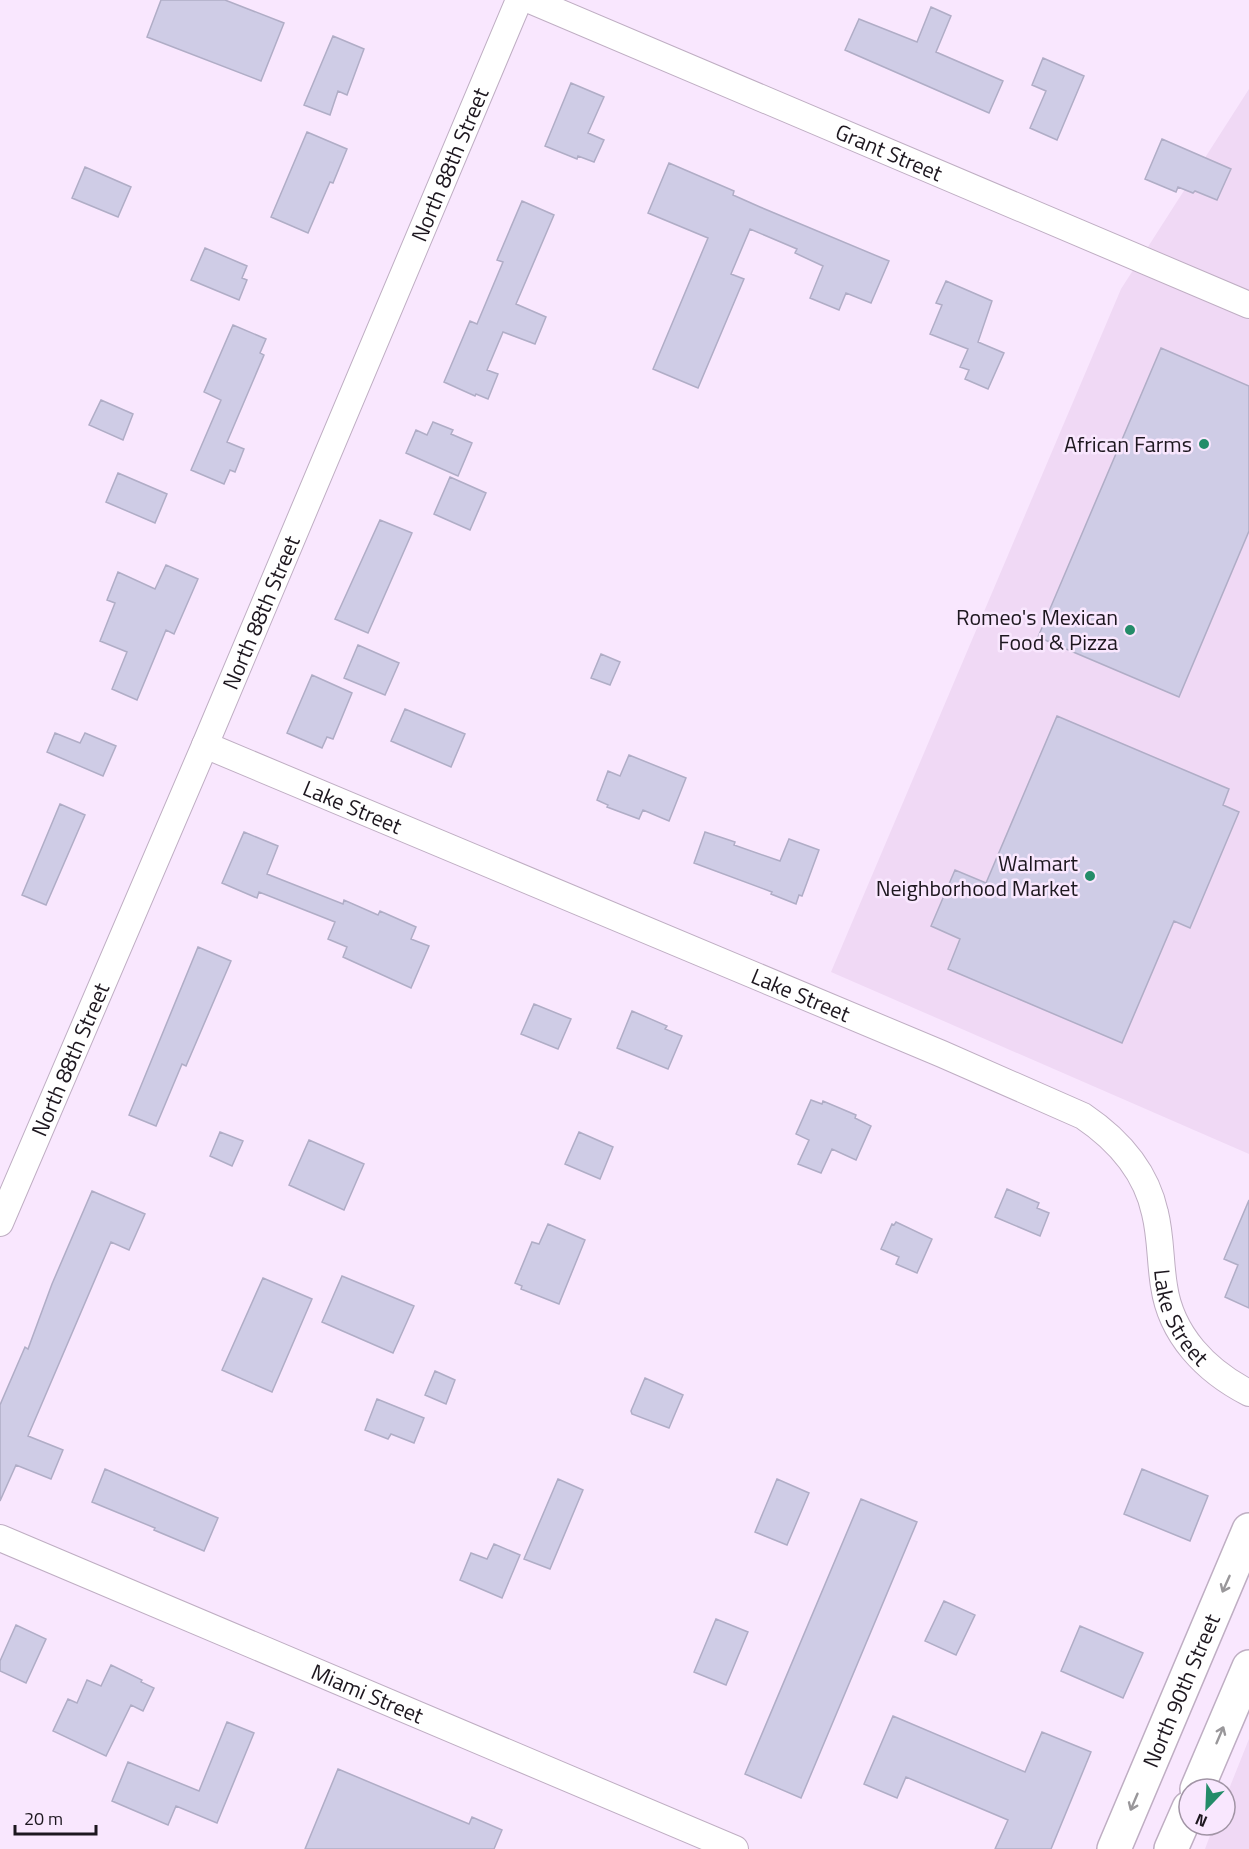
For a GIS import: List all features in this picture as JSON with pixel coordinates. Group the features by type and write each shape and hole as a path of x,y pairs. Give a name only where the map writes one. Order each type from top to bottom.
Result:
{"main road":[{"name":"North 90th Street","path":"1114,1849 1249,1530"},
{"path":"1202,1777 1249,1667"}],"street":[{"name":"North 88th Street","path":"0,1223 205,745 519,0"},
{"name":"Grant Street","path":"530,0 1249,305"},
{"name":"Lake Street","path":"205,745 942,1054 1083,1116 1117,1144 1135,1166 1144,1183 1158,1226 1167,1302 1182,1336 1196,1354 1216,1373 1249,1393"},
{"name":"Miami Street","path":"0,1538 735,1849"}],"shaded area":[{"path":"1249,89 1249,1154 831,972 1121,289"},
{"path":"1249,1739 1249,1849 1205,1849 1210,1837 1237,1837 1237,1777 1234,1777"}],"building":[{"path":"161,0 225,0 284,23 261,81 147,37"},
{"path":"931,7 951,16 936,52 1003,81 989,113 845,50 859,19 917,42"},
{"path":"333,36 364,49 347,95 338,91 330,115 304,105"},
{"path":"1043,58 1084,76 1057,140 1030,128 1046,91 1032,85"},
{"path":"571,83 604,97 588,133 604,140 594,162 578,156 577,159 545,146"},
{"path":"307,132 347,149 308,233 271,217"},
{"path":"1162,139 1231,169 1217,200 1178,187 1176,192 1145,179"},
{"path":"669,163 734,191 733,195 889,261 871,303 846,293 839,310 810,298 823,266 795,253 797,249 750,229 731,274 744,279 698,388 653,369 708,238 648,213"},
{"path":"85,167 131,187 118,217 72,198"},
{"path":"522,201 554,215 516,304 546,317 535,344 503,332 487,370 498,374 488,399 476,394 475,396 444,382 470,321 477,324 503,262 497,260"},
{"path":"205,248 247,266 242,278 247,280 239,300 191,280"},
{"path":"946,281 992,301 978,342 1004,353 988,389 965,379 969,370 960,367 968,349 930,334 942,305 936,303"},
{"path":"233,325 266,339 260,353 264,355 227,442 244,449 235,472 230,470 224,484 191,470 221,400 204,392"},
{"path":"1161,348 1249,386 1249,531 1179,697 1038,637"},
{"path":"101,400 133,414 123,440 89,425"},
{"path":"433,422 453,430 451,434 472,443 458,476 406,453 416,430 427,435"},
{"path":"118,473 167,494 155,523 106,502"},
{"path":"450,477 486,493 470,530 434,514"},
{"path":"380,520 412,533 368,633 335,619"},
{"path":"166,565 198,579 174,634 166,630 137,700 112,689 127,652 100,641 115,603 107,600 118,572 155,589"},
{"path":"358,645 399,663 385,695 344,678"},
{"path":"601,654 620,662 610,685 591,678"},
{"path":"312,675 352,693 333,739 327,737 322,748 287,733"},
{"path":"405,709 465,734 451,767 391,741"},
{"name":"Walmart Neighborhood Market","path":"1057,716 1229,789 1223,805 1239,812 1190,928 1174,921 1122,1043 948,969 960,939 931,926 955,870 986,883"},
{"path":"55,733 80,743 85,733 116,746 103,776 47,752"},
{"path":"629,755 686,778 669,821 643,810 639,819 607,807 608,805 597,800 608,771 620,776"},
{"path":"60,804 85,815 46,905 22,895"},
{"path":"244,832 278,846 267,874 343,904 344,900 378,915 380,911 416,927 411,939 429,946 411,988 343,957 347,947 328,939 335,922 259,892 257,898 222,883"},
{"path":"705,832 780,861 789,839 819,850 802,896 799,895 796,904 771,894 772,892 694,863"},
{"path":"198,947 231,961 186,1066 182,1064 156,1126 129,1115"},
{"path":"534,1004 571,1019 558,1049 521,1034"},
{"path":"632,1011 667,1026 665,1029 682,1036 668,1069 617,1048"},
{"path":"811,1100 822,1104 823,1101 856,1115 855,1118 871,1126 856,1160 832,1149 821,1173 798,1164 809,1140 796,1134"},
{"path":"220,1132 243,1141 232,1166 210,1156"},
{"path":"579,1132 613,1147 600,1179 565,1164"},
{"path":"309,1140 364,1164 344,1210 289,1185"},
{"path":"1007,1189 1039,1203 1037,1208 1049,1213 1040,1236 995,1217"},
{"path":"92,1191 145,1214 129,1250 111,1242 28,1436 63,1450 51,1479 16,1465 0,1501 0,1405 25,1347 28,1349 52,1284"},
{"path":"1249,1200 1249,1308 1225,1297 1238,1265 1224,1259"},
{"path":"896,1222 932,1239 917,1273 896,1264 899,1257 881,1249 892,1224"},
{"path":"548,1224 585,1240 559,1304 521,1289 522,1286 515,1283 532,1242 539,1244"},
{"path":"342,1276 414,1306 393,1353 322,1322"},
{"path":"263,1278 312,1299 272,1392 222,1370"},
{"path":"435,1371 455,1380 446,1404 425,1395"},
{"path":"645,1378 683,1395 669,1428 632,1414 631,1411"},
{"path":"377,1399 424,1418 414,1443 391,1434 388,1439 365,1430"},
{"path":"105,1469 218,1518 204,1551 92,1502"},
{"path":"1142,1469 1208,1496 1190,1541 1124,1514"},
{"path":"558,1479 583,1490 550,1569 524,1559"},
{"path":"777,1479 809,1493 787,1545 755,1532"},
{"path":"861,1499 917,1522 801,1798 745,1774"},
{"path":"494,1544 520,1555 502,1598 460,1580 471,1553 487,1559"},
{"path":"944,1601 975,1615 956,1655 925,1641"},
{"path":"716,1619 748,1632 726,1685 694,1672"},
{"path":"16,1625 46,1639 26,1683 0,1671 0,1661"},
{"path":"1080,1626 1143,1653 1123,1698 1061,1671"},
{"path":"111,1665 154,1688 143,1711 131,1705 106,1756 53,1731 68,1699 77,1703 87,1680 101,1686"},
{"path":"893,1716 1025,1772 1042,1732 1091,1752 1051,1849 995,1849 1008,1820 906,1777 897,1798 864,1784"},
{"path":"227,1722 254,1733 217,1823 176,1806 168,1825 112,1801 128,1762 199,1791"},
{"path":"338,1769 469,1824 472,1817 502,1830 494,1849 305,1849"}],"place":[{"name":"African Farms","path":"1204,444"},
{"name":"Romeo's Mexican Food & Pizza","path":"1130,630"},
{"name":"Walmart Neighborhood Market","path":"1090,876"}]}
